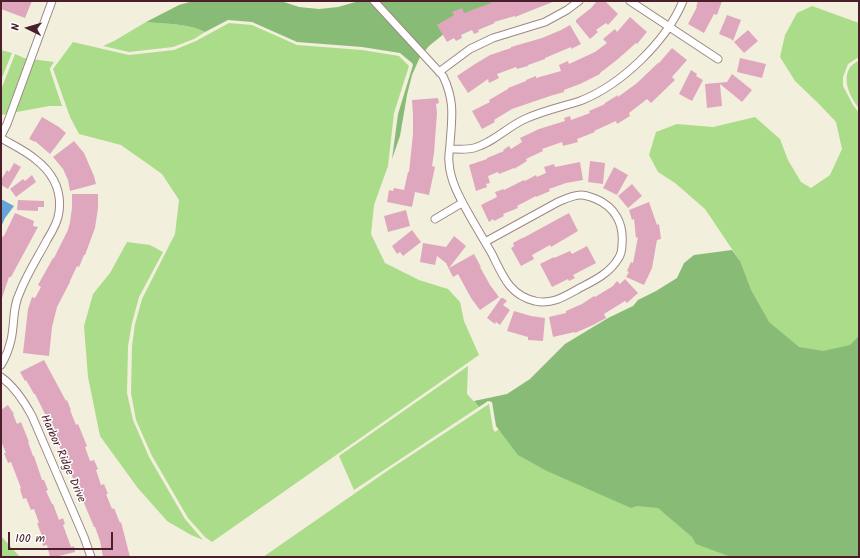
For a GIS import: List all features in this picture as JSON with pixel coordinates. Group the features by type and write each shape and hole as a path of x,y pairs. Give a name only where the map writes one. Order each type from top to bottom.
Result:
{"street":[{"path":"1,365 7,354 12,339 15,304 20,291 51,232 59,212 59,196 56,183 45,168 35,158 1,137 52,1"},
{"path":"374,1 443,76 450,93 452,103 449,161 450,173 462,203 509,286 525,298 535,301 545,302 559,300 604,274 613,266 620,258 623,236 621,226 610,207 592,197 581,195 571,196 558,202 485,242"},
{"path":"439,72 470,49 493,38 545,22 567,10 578,1"},
{"path":"630,1 718,59"},
{"path":"450,149 473,148 486,144 524,119 580,100 597,92 618,79 646,55 664,35 679,11 683,1"},
{"path":"435,219 462,203"},
{"name":"Harbor Ridge Drive","path":"1,376 19,394 32,416 84,537 91,557"}],"green space":[{"path":"193,1 281,1 299,7 319,9 338,7 359,1 501,1 450,29 429,46 420,57 412,75 400,136 392,159 398,114 413,65 400,53 362,47 297,42 252,22 228,20 205,32 184,25 146,22 179,5"},
{"path":"812,6 859,23 859,57 848,64 843,77 843,86 859,113 859,557 263,557 390,469 489,404 493,429 495,432 563,383 740,261 705,209 675,183 658,172 649,155 656,132 677,124 713,127 755,117 780,139 788,160 801,182 811,188 830,175 842,149 836,122 795,81 780,57 785,35 797,13"},
{"path":"146,22 184,25 205,32 194,39 173,47 129,52 103,46"},
{"path":"229,23 252,25 297,45 362,50 399,56 409,66 394,113 388,166 374,205 371,234 385,263 419,280 448,289 460,302 464,321 479,355 212,542 205,537 188,518 152,456 136,420 131,393 132,346 135,324 142,299 175,234 179,200 162,174 121,145 79,134 70,117 53,69 73,42 129,55 174,50 196,41"},
{"path":"1,50 12,53 1,80"},
{"path":"15,54 24,58 54,62 50,70 62,106 49,106 1,115 1,90"},
{"path":"859,60 859,108 848,88 847,76 851,66"},
{"path":"127,242 150,245 163,252 139,297 132,323 128,346 127,393 133,420 149,457 185,519 203,540 167,521 137,487 100,436 88,377 84,326 93,294 110,273"},
{"path":"732,250 740,261 751,290 769,322 799,347 823,351 850,345 859,336 859,557 731,557 696,544 692,537 658,508 637,506 631,508 547,471 518,455 496,426 492,402 488,401 479,407 474,401 507,394 530,379 565,344 608,318 633,306 638,300 677,278 684,263 694,255"},
{"path":"468,366 467,394 479,407 354,490 339,456"},
{"path":"1,536 20,557 1,557"}],"water":[{"path":"1,199 14,206 5,218 1,227"}],"building":[{"path":"1,1 32,1 25,18 1,9"},
{"path":"491,1 555,1 515,17 494,22 495,23 478,30 479,32 474,34 472,30 461,35 462,38 456,41 454,38 447,42 437,25 454,15 452,12 462,8 464,13 491,3"},
{"path":"597,1 605,1 618,14 608,25 606,23 596,30 598,32 590,39 576,20"},
{"path":"698,1 722,1 717,15 714,14 704,33 688,24 697,7"},
{"path":"727,15 741,20 733,41 719,34"},
{"path":"630,17 647,32 637,44 636,43 600,74 564,90 564,92 512,109 494,120 495,122 482,129 472,111 490,102 489,100 508,88 536,76 536,78 561,71 559,65 568,61 569,64 595,52 607,43 603,39 615,29 617,32"},
{"path":"570,25 581,44 571,49 571,47 528,66 517,69 516,67 497,74 499,78 489,83 488,79 468,93 457,76 490,55 542,38"},
{"path":"748,30 758,41 744,53 734,42"},
{"path":"672,48 687,60 672,77 675,80 651,103 647,99 629,113 630,116 617,124 616,121 577,139 578,142 563,146 562,142 542,149 543,151 526,159 527,161 514,169 499,174 498,172 488,176 490,183 486,184 487,187 476,191 469,165 504,151 503,150 509,146 511,149 522,142 520,138 539,129 565,121 564,118 570,116 571,120 590,113 589,111 605,104 618,95 618,97 637,83 659,63"},
{"path":"740,58 766,64 762,78 737,72"},
{"path":"691,70 697,74 696,76 703,80 692,101 679,94"},
{"path":"732,74 752,90 742,102 720,84 722,106 707,108 705,84 727,82"},
{"path":"438,98 439,103 436,104 437,113 432,166 435,167 429,195 415,192 412,207 387,202 389,190 393,191 394,188 404,190 409,172 413,134 412,100"},
{"path":"42,117 66,133 50,154 35,141 29,139"},
{"path":"74,141 84,153 96,184 70,191 68,180 63,169 53,157"},
{"path":"590,161 605,163 603,184 588,182"},
{"path":"580,162 583,180 566,183 549,189 550,191 536,196 517,206 518,208 503,214 504,216 494,221 493,219 489,222 481,205 497,197 495,192 504,190 536,175 537,177 546,173 544,167 554,164 555,167"},
{"path":"14,163 21,167 8,189 1,185 1,180 7,170 9,172"},
{"path":"614,167 628,175 617,195 603,188"},
{"path":"32,175 36,182 16,197 10,189 23,179 25,181"},
{"path":"632,184 642,196 628,208 618,196"},
{"path":"72,194 98,194 98,208 95,228 85,255 79,267 77,266 57,307 52,327 49,356 23,353 28,309 32,297 35,298 41,287 38,285 68,230 72,208"},
{"path":"18,200 44,201 44,207 38,207 38,211 17,210"},
{"path":"649,202 657,225 659,224 661,239 657,240 652,268 644,285 626,277 629,272 627,271 631,262 633,263 638,237 636,238 634,219 632,220 629,210"},
{"path":"406,210 410,226 388,232 384,216"},
{"path":"15,213 34,221 33,226 38,227 11,277 9,277 1,298 1,240"},
{"path":"569,213 578,231 551,247 550,245 532,255 534,259 521,266 511,248 514,246 513,243"},
{"path":"412,230 421,242 403,256 400,252 397,254 392,246"},
{"path":"454,236 466,246 449,268 474,254 490,285 499,297 480,310 471,298 458,274 453,277 446,263 437,256 435,265 420,262 423,243 446,247"},
{"path":"587,246 596,263 573,275 575,278 569,281 568,279 552,287 540,264 570,251 572,254"},
{"path":"625,279 638,293 627,303 625,301 604,314 606,318 593,325 575,333 553,337 549,317 566,313 566,311 582,304 613,286 617,281 620,284"},
{"path":"501,298 507,301 503,305 510,310 500,325 496,322 495,324 487,318"},
{"path":"514,311 545,318 543,341 528,340 528,337 507,331"},
{"path":"44,360 66,401 67,400 76,425 78,424 87,446 85,447 90,461 94,460 98,469 96,470 101,485 104,484 112,509 114,508 120,523 121,522 130,557 103,557 100,541 95,527 79,491 78,492 49,420 35,394 20,372"},
{"path":"8,405 14,414 17,424 21,422 42,480 44,480 48,490 46,491 59,520 63,518 65,524 63,525 71,547 74,546 75,552 50,557 47,545 43,546 40,537 42,536 37,523 39,523 34,509 31,510 26,498 23,499 21,488 11,462 8,463 1,441 1,410"}]}
